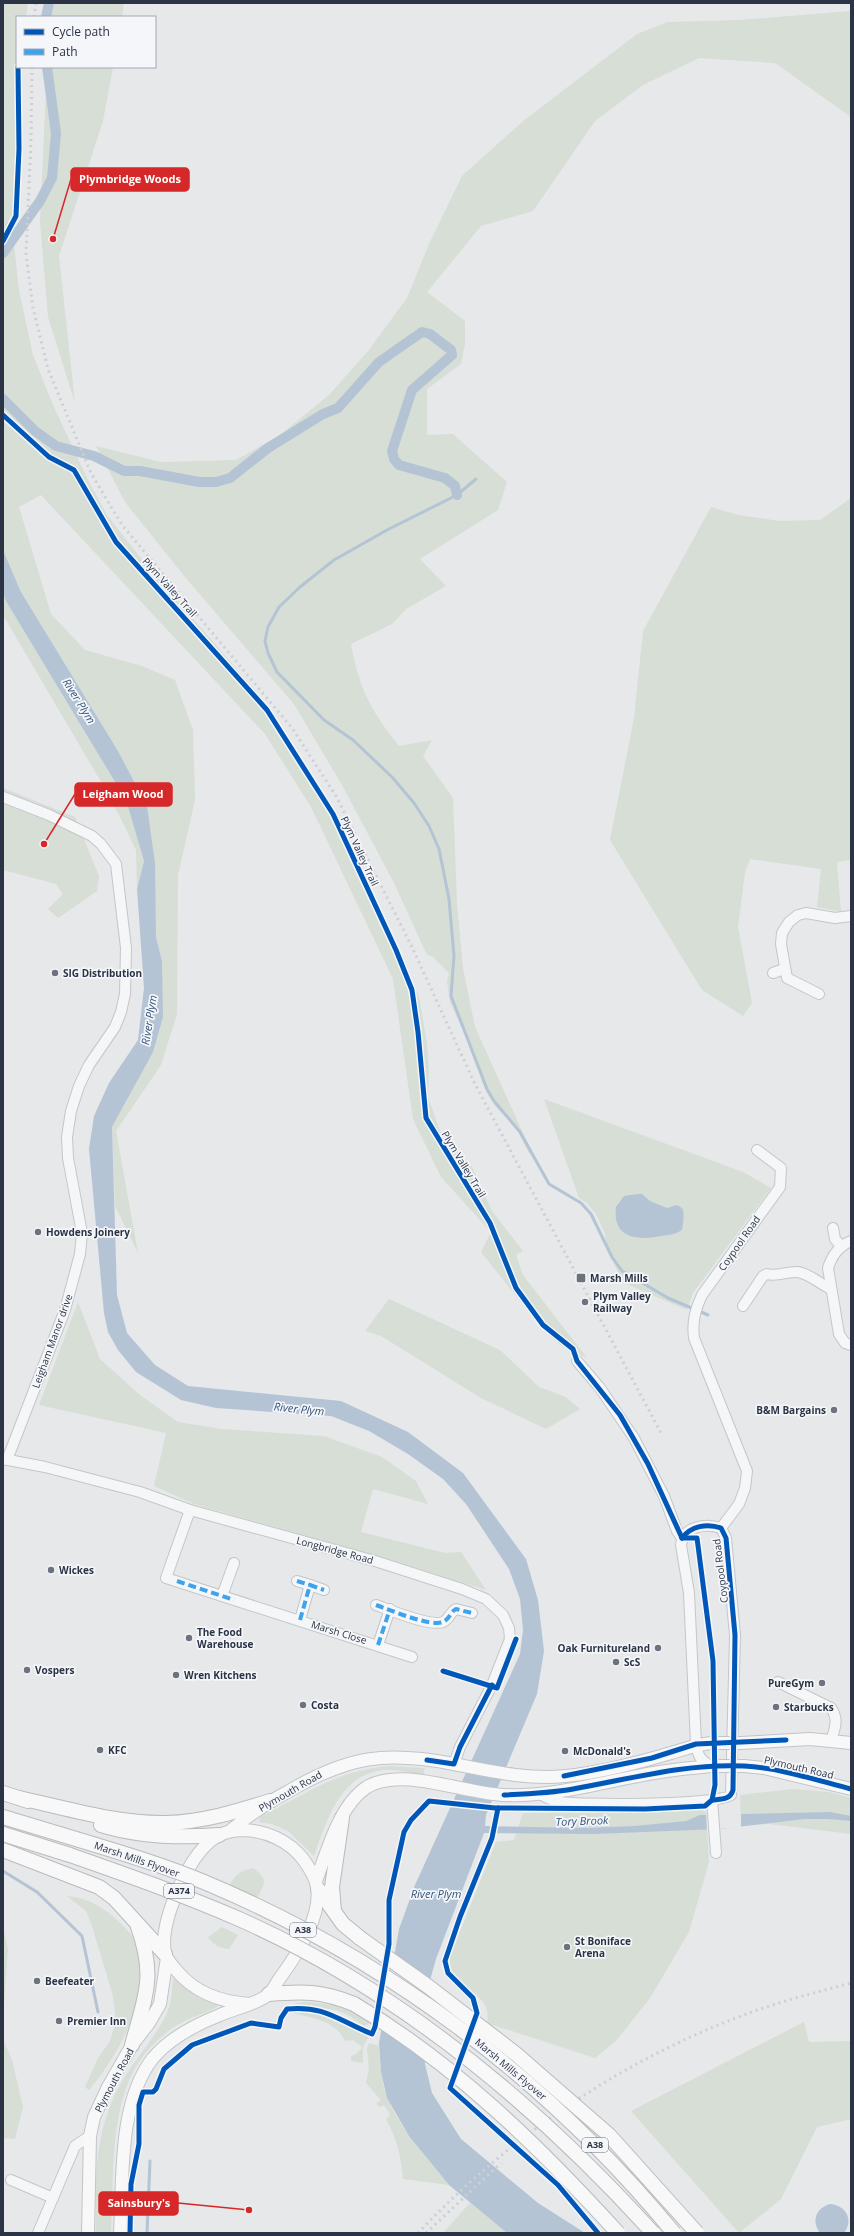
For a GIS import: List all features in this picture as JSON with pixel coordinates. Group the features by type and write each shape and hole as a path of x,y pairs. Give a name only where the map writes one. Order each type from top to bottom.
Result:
{"highway":[{"path":"3,1793 106,1826 154,1836 179,1838 225,1832"},
{"path":"19,1798 114,1819 164,1823 224,1815 270,1801"},
{"name":"Marsh Mills Flyover","path":"3,1817 76,1839 203,1882 257,1906 378,1971 434,2009 525,2080 566,2116 638,2189 674,2233"},
{"path":"334,1911 332,1887 342,1818"},
{"name":"Marsh Mills Flyover","path":"3,1834 155,1884 241,1920 328,1964 375,1992 418,2021 475,2063 525,2106 582,2158 653,2233"},
{"path":"3,1850 85,1880 99,1887 114,1898 166,1956"},
{"name":"A38","path":"317,1885 343,1924 510,2049 609,2136 697,2233"},
{"path":"132,2045 148,1986 146,1955 136,1923"},
{"path":"269,1994 314,1992 334,1996 354,2004 391,2026 421,2048 510,2122 549,2159 618,2233"}],"main road":[{"name":"Plymouth Road","path":"225,1832 270,1801 319,1773 352,1762 372,1758 405,1757 505,1773 564,1776 652,1758 696,1744 810,1739 851,1744"},
{"name":"Plymouth Road","path":"269,1994 296,1955 312,1921 317,1885 332,1837 342,1818 358,1794 377,1783 387,1780 414,1780 457,1789 504,1795 571,1789 660,1772 711,1766 744,1766 804,1776 851,1789"},
{"path":"225,1832 247,1830 268,1834 284,1841 304,1860 317,1885"},
{"name":"A374","path":"166,1956 167,1923 191,1863 208,1843 225,1832"},
{"name":"Plymouth Road","path":"88,2233 90,2136 94,2116 108,2087 132,2045 149,2024 160,2004 166,1956"},
{"path":"166,1956 182,1976 199,1991 233,2003 250,2004"},
{"path":"120,2233 128,2122 138,2083 154,2058 169,2044 193,2028 220,2015 250,2004 269,1994"}],"street":[{"name":"Leigham Manor drive","path":"3,797 49,815 92,836 106,850 116,864 126,948 125,994 121,1012 115,1027 89,1064 79,1086 71,1111 67,1137 68,1158 82,1233 80,1254 65,1310 5,1460"},
{"path":"819,994 787,978 784,969 785,960 781,944 782,933 788,922 798,914 806,913 835,918 851,916"},
{"path":"773,973 784,969"},
{"name":"Coypool Road","path":"721,1528 739,1504 747,1471 694,1338 696,1309 702,1295 780,1187 781,1168 757,1150"},
{"path":"833,1228 835,1239 840,1245"},
{"path":"851,1240 840,1245 830,1260 828,1268 839,1334 845,1342 851,1346"},
{"path":"743,1306 763,1276 767,1274 774,1276 796,1272 806,1274 831,1289"},
{"path":"577,1361 604,1394 634,1438 664,1496 682,1538 689,1593 696,1744 698,1756 702,1761 711,1766"},
{"name":"Longbridge Road","path":"5,1460 45,1467 140,1492 190,1510 375,1561 462,1589 486,1599 503,1615 509,1628 510,1639 492,1685 462,1743 454,1764"},
{"name":"Marsh Close","path":"190,1510 166,1578 412,1656"},
{"name":"Coypool Road","path":"538,1793 555,1801 667,1803 712,1800 727,1798 731,1795 735,1635 726,1538 721,1528 713,1525 695,1528 686,1532 682,1538"},
{"path":"222,1596 234,1563"},
{"path":"297,1581 324,1590"},
{"name":"Marsh Close","path":"300,1620 310,1585"},
{"path":"376,1605 438,1623 446,1620 456,1609 472,1613"},
{"name":"Marsh Close","path":"378,1645 390,1609"},
{"path":"778,1682 830,1708 836,1715 836,1723 831,1741"},
{"path":"712,1800 716,1853"},
{"path":"38,2233 75,2146 90,2136"},
{"path":"11,2180 22,2190 53,2198"}],"shaded area":[{"path":"3,3 28,3 26,16 16,16 16,68 21,68 14,244 19,290 33,355 53,405 88,480 107,515 139,556 266,703 338,816 419,997 427,1044 429,1069 428,1097 440,1131 472,1167 492,1211 523,1251 516,1255 523,1275 587,1358 560,1345 542,1328 481,1252 491,1232 441,1177 413,1119 393,979 311,807 265,734 41,495 19,507 51,614 85,650 142,666 175,680 193,730 195,800 178,875 177,1014 161,1065 116,1131 138,1253 115,1206 112,1127 127,1100 162,961 156,937 147,806 118,751 21,592 3,550"},
{"path":"50,3 124,3 122,16 49,16"},
{"path":"851,11 851,117 775,63 699,58 643,85 595,121 533,211 481,226 427,292 465,321 465,344 461,364 427,389 427,435 453,434 507,482 498,510 420,559 446,586 406,609 392,624 351,644 362,687 373,710 399,746 432,740 423,756 453,798 457,904 463,968 475,1027 533,1155 529,1153 515,1126 495,1106 486,1092 465,1035 450,1002 447,981 449,973 432,956 427,955 394,883 342,785 294,704 185,577 125,502 96,446 161,462 236,460 280,435 329,395 368,351 407,298 429,244 462,176 522,122 637,34 668,22 740,20"},
{"path":"47,68 113,68 103,121 59,256 75,403 48,317 40,222"},
{"path":"851,498 851,860 837,862 841,912 817,907 821,869 750,859 745,872 738,927 752,1003 743,1016 702,990 610,840 634,718 643,631 711,507 738,515 780,521 820,520"},
{"path":"3,592 126,800 144,861 137,889 136,850 100,780 3,615"},
{"path":"3,788 75,817 99,876 97,891 58,918 48,909 63,894 56,884 3,870"},
{"path":"544,1099 743,1172 771,1188 693,1293 687,1310 624,1283 607,1251 605,1234 596,1214 587,1203 579,1198"},
{"path":"389,1299 500,1350 539,1387 566,1397 580,1409 546,1429 481,1398 381,1336 365,1331"},
{"path":"78,1302 100,1359 140,1395 178,1422 222,1429 324,1436 382,1457 416,1481 428,1504 373,1489 361,1532 445,1553 461,1552 486,1590 398,1562 194,1504 154,1486 166,1433 39,1405"},
{"path":"390,1766 425,1768 423,1776 384,1770 369,1773 356,1780 346,1789 337,1801 324,1828 314,1856 288,1831 272,1824 259,1822 260,1817 322,1784 354,1772"},
{"path":"793,1789 829,1792 851,1798 851,1834 769,1824 741,1826 740,1795"},
{"name":"St Boniface Arena","path":"700,1810 706,1812 709,1862 689,1932 650,1998 616,2041 595,2058 487,2023 488,2014 485,2006 476,1994 457,1978 452,1971 449,1959 496,1842 514,1840 523,1813"},
{"path":"253,1868 264,1879 257,1899 229,1886 233,1879 239,1874 245,1870"},
{"path":"67,1896 95,1904 113,1916 133,1937 140,1955 142,1975 139,1996 132,2018 112,2058 89,2090 85,2087 98,2058 110,2041 114,2028 115,2013 113,1996 91,1923 86,1911"},
{"path":"3,1927 8,1949 3,2018"},
{"path":"222,1927 238,1935 229,1949 217,1946 208,1937"},
{"path":"173,1978 199,1998 219,2005 165,2033 141,2060 129,2081 121,2105 116,2131 111,2233 96,2233 96,2178 100,2143 109,2108 123,2080 156,2033 169,2009"},
{"path":"304,2002 319,2003 350,2010 365,2018 369,2024 364,2026 348,2015 336,2010 295,2004"},
{"path":"291,2010 327,2014 369,2036 363,2047 363,2063 351,2061 351,2056 356,2054 362,2048 360,2045 353,2040 345,2041 335,2028 321,2020 289,2012"},
{"path":"804,2022 809,2042 851,2041 851,2119 817,2127 781,2199 739,2233 631,2111"},
{"path":"3,2039 12,2060 23,2107 15,2139 3,2138"},
{"path":"369,2043 379,2046 383,2085 392,2109 415,2143 449,2185 403,2179 398,2148 386,2119 390,2115 384,2105 379,2107 376,2103 381,2100 366,2083 369,2069 367,2049"},
{"path":"470,2203 507,2233 443,2233"}],"water":[{"name":"River Plym","path":"3,550 21,592 118,751 147,806 155,863 156,937 162,961 163,1017 153,1052 112,1127 117,1295 127,1333 155,1365 188,1386 341,1401 408,1432 463,1473 526,1559 538,1600 544,1651 537,1694 486,1815 485,1826 587,1828 634,1826 686,1821 700,1815 830,1812 851,1816 851,1821 805,1819 720,1829 594,1834 484,1833 436,1959 422,2009 425,2064 432,2093 461,2139 538,2203 585,2233 507,2233 449,2185 409,2136 387,2098 381,2072 379,2043 399,1929 415,1885 520,1654 523,1630 520,1599 509,1569 466,1504 443,1479 408,1454 369,1431 331,1416 216,1408 181,1400 136,1372 118,1350 108,1332 104,1313 89,1149 94,1116 109,1083 138,1040 144,988 137,889 144,861 126,800 6,601 3,592"},
{"path":"642,1194 650,1201 667,1208 677,1205 682,1208 684,1215 682,1230 670,1235 643,1238 628,1235 622,1231 618,1225 616,1217 616,1207 624,1196"},
{"path":"830,2204 840,2207 847,2214 848,2223 844,2233 820,2233 817,2228 816,2216 818,2212"}],"pier":[{"path":"741,1812 741,1827 707,1830 706,1813"},
{"path":"392,1958 430,1986 424,2009 427,2062 380,2028"}],"waterway":[{"path":"46,16 49,3"},
{"path":"3,253 40,201 52,178 56,133 47,68"},
{"path":"3,399 35,431 56,446 94,456 124,471 140,471 199,482 216,482 230,478 268,448 323,414 338,408 379,362 422,332 430,334 451,350 452,355 412,390 392,451 394,459 399,465 445,478 455,486 457,495"},
{"path":"476,479 457,495 387,530 334,560 300,587 279,607 268,627 265,641 268,653 277,672 324,720 353,740 392,777 414,803 429,826 439,849 449,899 454,956 451,996 487,1089 494,1101 520,1132 549,1184 581,1203 591,1214 612,1257 622,1271 668,1298 708,1315"},
{"path":"3,1871 37,1892 82,1936 98,2012"},
{"path":"147,2233 150,2161"}],"railway":[{"path":"34,16 36,3"},
{"path":"32,68 31,141 26,254 33,308 48,369 91,473 122,525 292,728 336,796 411,945 475,1084 661,1433"},
{"path":"418,2233 489,2165 568,2106 609,2080 652,2056 741,2016 782,2002 851,1983"},
{"path":"426,2233 501,2163"}],"marked path":[{"path":"177,1581 234,1600"},
{"path":"297,1581 310,1585"},
{"path":"300,1620 310,1585 324,1590"},
{"path":"376,1605 420,1620 437,1623 445,1621 456,1609 472,1613"},
{"path":"378,1645 390,1609"}],"cycle path":[{"path":"3,241 16,216 19,149 18,68"},
{"name":"Plym Valley Trail","path":"3,415 49,457 74,470 116,542 267,710 333,814 396,950 412,990 418,1032 426,1118 490,1223 516,1288 543,1325 573,1349 577,1361 620,1415 648,1464 682,1538"},
{"path":"682,1538 695,1528 705,1526 721,1528 726,1538 735,1635 733,1790 728,1797 712,1800"},
{"path":"130,2233 131,2184 139,2144 139,2105 143,2092 153,2092 156,2089 164,2069 192,2045 251,2023 279,2027 281,2018 287,2009 300,2008 312,2009 331,2015 372,2034 375,2027 389,1944 389,1900 404,1832 411,1820 429,1801 495,1808 645,1809 705,1806 712,1800 715,1785 713,1661 697,1538 682,1538"},
{"path":"443,1671 497,1688 516,1639"},
{"path":"427,1760 454,1764 460,1747 492,1685"},
{"path":"564,1776 652,1758 696,1744 786,1740"},
{"path":"504,1795 565,1790 679,1769 722,1766 744,1766 771,1769 851,1789"},
{"path":"498,1808 492,1838 460,1917 445,1961 448,1973 473,1998 477,2013 450,2088 558,2185 598,2233"}],"place":[{"name":"Plymbridge Woods","path":"53,239"},
{"name":"Leigham Wood","path":"44,844"},
{"name":"SIG Distribution","path":"55,973"},
{"name":"Howdens Joinery","path":"38,1232"},
{"name":"Marsh Mills","path":"581,1278"},
{"name":"Plym Valley Railway","path":"585,1302"},
{"name":"B&M Bargains","path":"834,1410"},
{"name":"Wickes","path":"51,1570"},
{"name":"The Food Warehouse","path":"189,1638"},
{"name":"Oak Furnitureland","path":"658,1648"},
{"name":"ScS","path":"616,1662"},
{"name":"Vospers","path":"27,1670"},
{"name":"Wren Kitchens","path":"176,1675"},
{"name":"PureGym","path":"822,1683"},
{"name":"Costa","path":"303,1705"},
{"name":"Starbucks","path":"776,1707"},
{"name":"KFC","path":"100,1750"},
{"name":"McDonald's","path":"565,1751"},
{"name":"St Boniface Arena","path":"567,1947"},
{"name":"Beefeater","path":"37,1981"},
{"name":"Premier Inn","path":"59,2021"},
{"name":"Sainsbury's","path":"249,2210"}],"water label":[{"name":"Tory Brook","path":"582,1821"}]}
